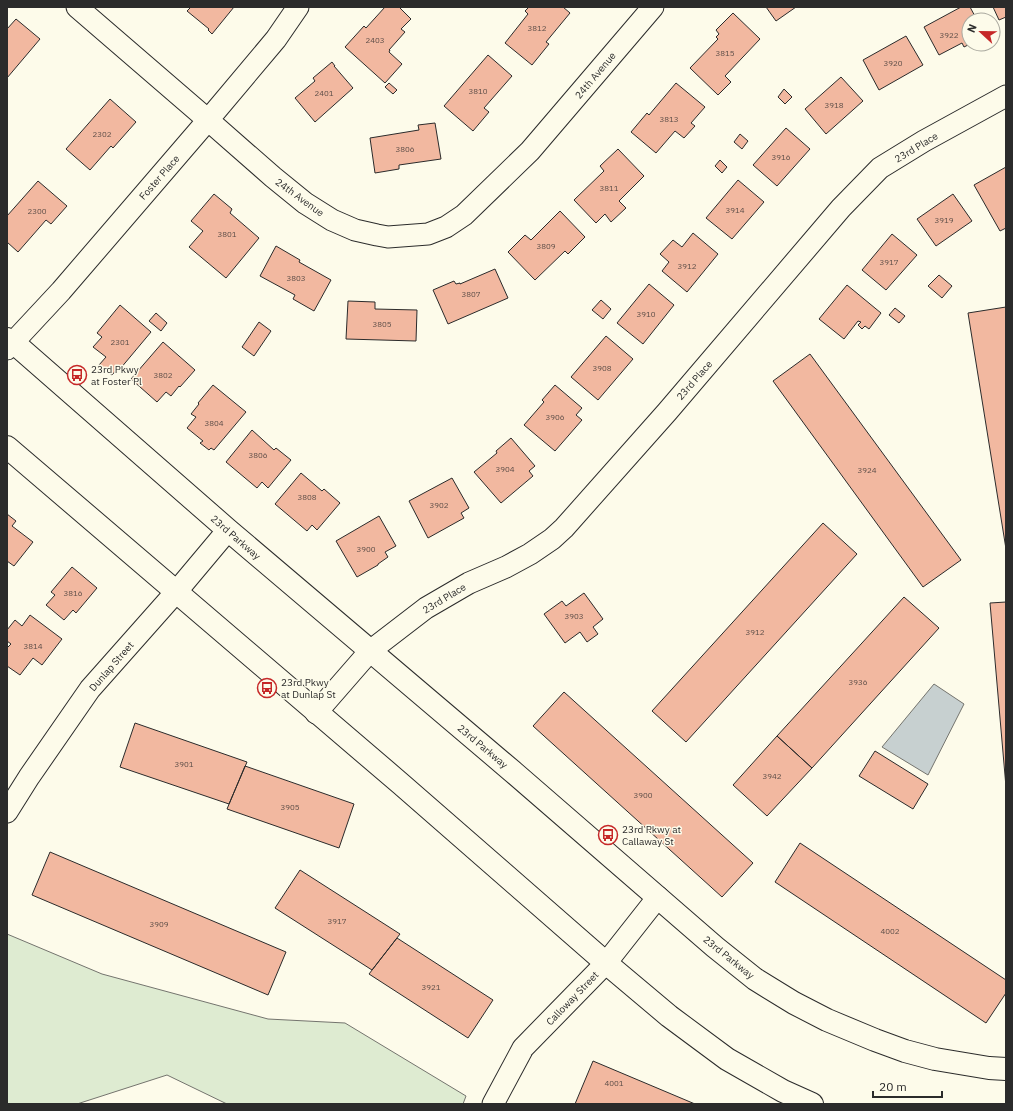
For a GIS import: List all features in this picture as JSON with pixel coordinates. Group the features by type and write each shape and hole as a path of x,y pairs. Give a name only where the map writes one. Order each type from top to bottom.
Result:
{"street":[{"name":"24th Avenue","path":"77,7 305,203 332,220 355,230 388,237 428,234 446,227 464,215 525,156 653,7"},
{"name":"Foster Place","path":"9,343 61,291 276,39 298,7"},
{"name":"23rd Place","path":"316,713 370,651 434,603 469,583 530,554 552,539 564,528 662,418 841,208 880,168 924,141 1006,96"},
{"name":"23rd Parkway","path":"9,343 518,776 715,947 755,979 794,1003 827,1020 905,1051 935,1059 989,1068 1006,1069"},
{"path":"7,447 406,789 606,963 670,1016 727,1059 783,1092 812,1104"},
{"name":"Dunlap Street","path":"7,812 28,777 90,689 176,592 228,530"},
{"name":"Calloway Street","path":"494,1104 523,1048 606,963 658,897"}],"green space":[{"path":"7,934 102,974 268,1019 345,1023 466,1096 463,1104 227,1104 167,1075 77,1104 7,1104"}],"shaded area":[{"path":"934,684 964,704 928,775 882,747"}],"building":[{"path":"191,7 234,7 212,34 208,30 209,29 187,11"},
{"path":"385,7 399,7 411,19 401,29 405,32 389,50 389,52 402,64 385,83 345,47 364,26 366,28"},
{"path":"529,7 563,7 570,13 546,42 549,44 532,65 505,43 528,14 525,11"},
{"path":"766,7 796,7 776,21"},
{"path":"961,7 970,7 973,12 961,12 961,44 939,55 924,27"},
{"path":"993,7 1006,7 1006,17 1001,19 1001,12 995,12"},
{"path":"733,13 760,39 725,76 731,82 718,95 690,68 718,39 716,37 719,34 716,30"},
{"path":"16,19 40,39 7,78 7,29"},
{"path":"906,36 923,65 879,90 863,60"},
{"path":"488,55 512,76 484,108 489,112 473,131 444,106"},
{"path":"332,62 353,88 315,122 295,98 315,81 313,78"},
{"path":"841,77 863,101 826,134 805,109"},
{"path":"389,83 397,90 393,94 385,87"},
{"path":"676,83 705,107 691,123 695,126 684,138 675,131 656,153 631,132 647,113 649,115"},
{"path":"784,89 792,97 785,104 778,97"},
{"path":"110,99 136,122 113,148 111,146 90,170 66,149"},
{"path":"435,123 441,159 399,165 399,169 375,173 370,138 419,130 418,125"},
{"path":"786,128 810,149 777,186 753,165"},
{"path":"740,134 748,141 742,149 734,142"},
{"path":"618,149 644,176 619,201 626,208 611,222 605,214 596,223 574,200 604,171 600,166"},
{"path":"720,160 727,167 722,173 715,166"},
{"path":"1006,167 1006,228 1000,231 974,185"},
{"path":"738,180 764,202 732,239 706,218"},
{"path":"38,181 67,206 51,224 46,220 18,252 7,242 7,216"},
{"path":"214,194 232,209 230,213 259,238 226,278 189,247 203,231 191,221"},
{"path":"953,194 972,221 936,246 917,219"},
{"path":"560,211 585,237 568,254 565,251 535,280 508,252 525,235 531,240"},
{"path":"693,233 718,254 687,292 662,271 669,262 660,254 673,240 682,247"},
{"path":"892,234 917,255 886,290 862,270"},
{"path":"276,246 300,260 299,262 331,280 314,311 293,299 295,295 260,276"},
{"path":"495,269 508,298 448,324 433,290 454,281 456,284 460,284"},
{"path":"939,275 952,286 942,298 928,286"},
{"path":"649,284 674,305 643,344 617,323"},
{"path":"847,285 881,313 869,329 865,326 862,329 858,325 861,322 858,321 844,339 819,319"},
{"path":"601,300 611,309 603,319 592,310"},
{"path":"348,301 375,302 375,309 417,310 416,341 346,339"},
{"path":"120,305 151,332 120,369 118,368 112,375 99,365 106,357 93,347 102,337 97,333"},
{"path":"1006,307 1006,549 968,313"},
{"path":"895,308 905,316 899,323 889,315"},
{"path":"156,313 167,323 161,331 149,321"},
{"path":"259,322 271,331 254,356 242,347"},
{"path":"606,336 633,359 598,400 571,377"},
{"path":"163,342 195,370 171,396 166,392 157,402 131,379"},
{"path":"810,354 961,560 923,587 773,381"},
{"path":"213,385 246,412 214,450 211,448 209,450 200,443 203,441 187,428 196,417 191,414"},
{"path":"555,385 582,408 576,415 582,420 555,451 524,425 544,402 542,400"},
{"path":"252,430 274,450 276,448 291,460 268,488 262,482 257,488 226,462"},
{"path":"511,438 535,466 529,471 533,476 501,503 474,472 497,453 496,451"},
{"path":"301,473 322,491 324,489 340,503 317,530 312,525 307,531 275,504"},
{"path":"452,478 469,508 461,513 464,518 428,538 409,501"},
{"path":"7,514 16,521 12,526 33,542 14,566 7,561"},
{"path":"379,516 396,546 385,552 388,557 378,565 357,577 336,541"},
{"path":"823,523 857,554 686,742 652,711"},
{"path":"72,567 97,588 76,613 73,610 64,620 46,605 55,595 51,592"},
{"path":"584,593 603,619 593,627 598,634 587,642 580,632 565,643 544,614 562,601 566,606"},
{"path":"904,597 939,628 812,768 777,736"},
{"path":"1006,602 1006,787 990,603"},
{"path":"30,615 62,639 42,665 33,658 20,675 7,666 7,648 11,644 7,641 7,630 15,620 22,626"},
{"path":"564,692 753,863 722,897 533,726"},
{"path":"135,723 247,762 229,804 120,767"},
{"path":"777,736 812,768 767,816 733,785"},
{"path":"875,751 928,784 913,809 859,776"},
{"path":"245,766 354,804 339,848 227,809"},
{"path":"800,843 1006,980 1006,993 986,1023 775,882"},
{"path":"50,852 286,952 268,995 32,895"},
{"path":"300,870 400,934 372,970 275,908"},
{"path":"397,938 493,1000 468,1038 369,974"},
{"path":"593,1061 695,1104 575,1104"}],"place":[{"name":"23rd Pkwy at Foster Pl","path":"77,375"},
{"name":"23rd Pkwy at Dunlap St","path":"267,688"},
{"name":"23rd Pkwy at Callaway St","path":"608,835"}]}
